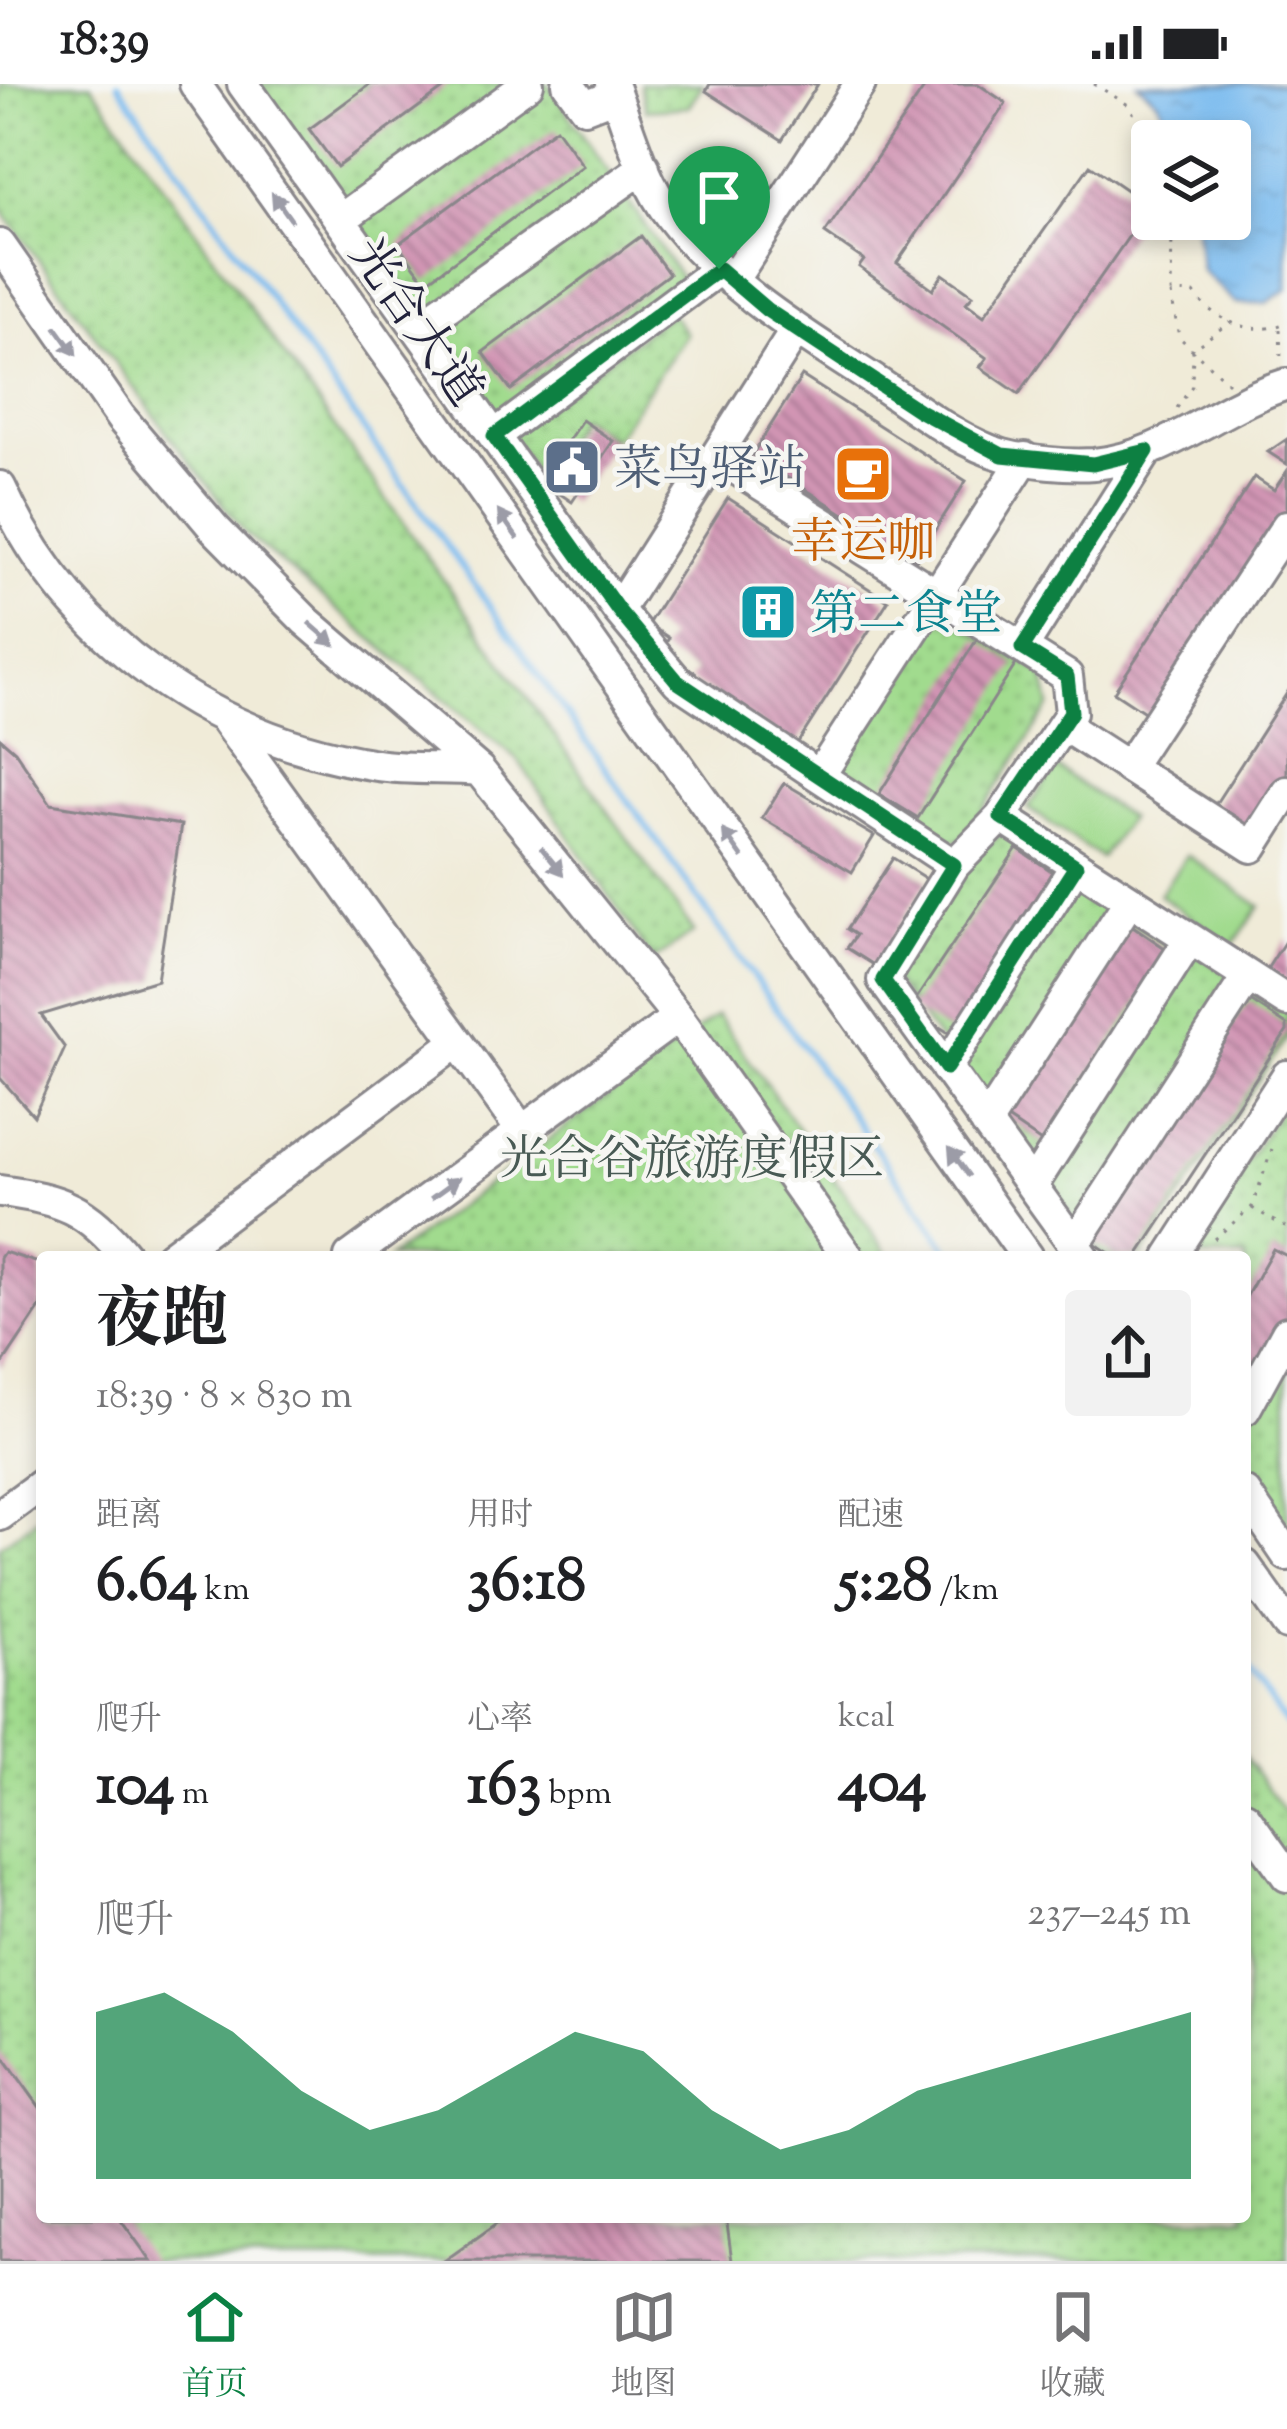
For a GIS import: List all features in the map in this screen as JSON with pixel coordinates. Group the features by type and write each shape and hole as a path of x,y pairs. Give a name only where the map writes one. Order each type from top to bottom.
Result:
{"street":[{"name":"光合大道","path":"195,84 1023,1251"},
{"path":"340,220 528,84"},
{"path":"568,84 585,107 614,90 668,213 725,275 796,330 1002,455 1093,464 1147,451 1285,385"},
{"path":"494,436 725,275 860,84"},
{"path":"247,86 618,610 678,682 954,865"},
{"path":"417,328 644,167"},
{"path":"0,245 121,418 215,529 306,620 479,770 678,1017 844,1251"},
{"path":"618,610 796,330"},
{"path":"1022,648 1147,451"},
{"path":"716,456 1067,676 1071,712 1001,817 954,865 883,980 1078,1251 1248,976"},
{"path":"820,776 1025,458"},
{"path":"0,488 46,572 109,641 168,686 226,721 344,759 383,766 479,770"},
{"path":"1127,767 1287,526"},
{"path":"226,721 521,1131"},
{"path":"1063,725 1252,847 1287,792"},
{"path":"1001,817 1287,1001"},
{"path":"946,1068 1076,866"},
{"path":"986,1124 1130,900"},
{"path":"1032,1186 1190,939"},
{"path":"358,1251 678,1017"},
{"path":"178,1251 457,1042"},
{"path":"1174,1251 1287,1076"},
{"path":"0,1191 49,1197 100,1225 121,1251"},
{"path":"1251,1398 1287,1332"},
{"path":"0,1515 36,1488"},
{"path":"1251,1502 1287,1555"},
{"path":"1251,1573 1287,1624"},
{"path":"1251,1825 1287,1876"}],"path":[{"path":"1094,84 1130,106 1136,120"},
{"path":"1172,240 1171,292 1179,337 1248,403"},
{"path":"1171,292 1194,292 1206,311 1247,329 1280,327 1287,322"},
{"path":"1193,349 1231,321"},
{"path":"1280,327 1285,385"},
{"path":"1170,418 1192,386 1193,349"},
{"path":"1211,1242 1252,1207 1276,1137 1267,1108"},
{"path":"1252,1207 1287,1228"}],"green space":[{"path":"0,84 91,84 694,932 653,961 518,760 246,534 0,208"},
{"path":"256,84 548,84 685,284 501,419"},
{"path":"640,84 703,84 688,107 646,110"},
{"path":"671,313 686,334 614,439 580,416 539,478 510,434"},
{"path":"930,622 958,623 1043,674 1050,706 964,839 946,843 834,774"},
{"path":"1056,767 1129,818 1101,858 1028,808"},
{"path":"1005,831 1287,1012 1287,1037 1145,1251 1098,1251 892,978 960,868"},
{"path":"1187,855 1260,906 1232,946 1159,895"},
{"name":"光合谷旅游度假区","path":"717,1015 886,1251 398,1251"},
{"path":"1287,1099 1287,1534 1251,1483 1251,1251 1189,1251"},
{"path":"36,1519 36,2223 1251,2223 1251,1765 1287,1816 1287,2261 0,2261 0,1546"}],"water":[{"path":"1138,84 1287,84 1287,290 1266,303 1236,303 1201,270 1197,240 1251,240 1251,120 1167,120 1158,101"}],"building":[{"path":"370,84 450,84 337,167 309,129"},
{"path":"710,84 818,84 782,140 706,91"},
{"path":"927,84 978,84 1006,103 897,263 933,289 943,274 973,295 966,303 984,316 1090,165 1131,193 1131,233 1019,394 980,367 987,358 859,267 864,260 825,233"},
{"path":"556,128 583,166 426,282 398,244"},
{"path":"641,236 669,274 511,390 483,352"},
{"path":"802,376 966,481 916,560 752,455"},
{"name":"菜鸟驿站","path":"582,420 613,441 572,502 541,481"},
{"path":"1287,439 1287,464 1268,452"},
{"path":"1287,471 1287,517 1155,719 1114,692 1254,477 1274,490"},
{"name":"第二食堂","path":"728,498 888,601 795,747 690,680 695,672 661,651 669,638 648,624"},
{"path":"977,639 1016,664 918,818 879,794"},
{"path":"1287,693 1287,781 1251,836 1211,811"},
{"path":"0,738 15,751 51,804 181,825 157,980 41,1015 65,1048 34,1116 0,1078"},
{"path":"784,783 874,836 852,872 762,818"},
{"path":"1017,848 1059,876 952,1035 910,1008"},
{"path":"893,858 928,880 874,965 847,948 856,935 847,929"},
{"path":"1130,924 1172,953 1044,1144 1002,1115"},
{"path":"1287,938 1287,982 1267,969"},
{"path":"1249,1000 1287,1025 1141,1251 1106,1251 1090,1240"},
{"path":"1273,1249 1287,1256 1287,1319 1251,1382 1251,1288"},
{"path":"4,1252 36,1262 36,1314 0,1368 0,1258"},
{"path":"0,2052 36,2102 36,2223 123,2223 151,2261 0,2261"},
{"path":"498,2223 727,2223 732,2261 444,2261"}],"waterway":[{"path":"118,84 949,1251"},
{"path":"1251,1674 1287,1725"}],"place":[{"name":"菜鸟驿站","path":"572,467"},
{"name":"幸运咖","path":"863,474"},
{"name":"第二食堂","path":"768,612"}],"route":[{"path":"719,269 767,310 920,411 1002,455 1093,464 1147,451 1022,648 1067,676 1071,712 1001,817 1076,866 946,1068 883,980 954,865 678,682 618,610 494,436 719,269"}]}
